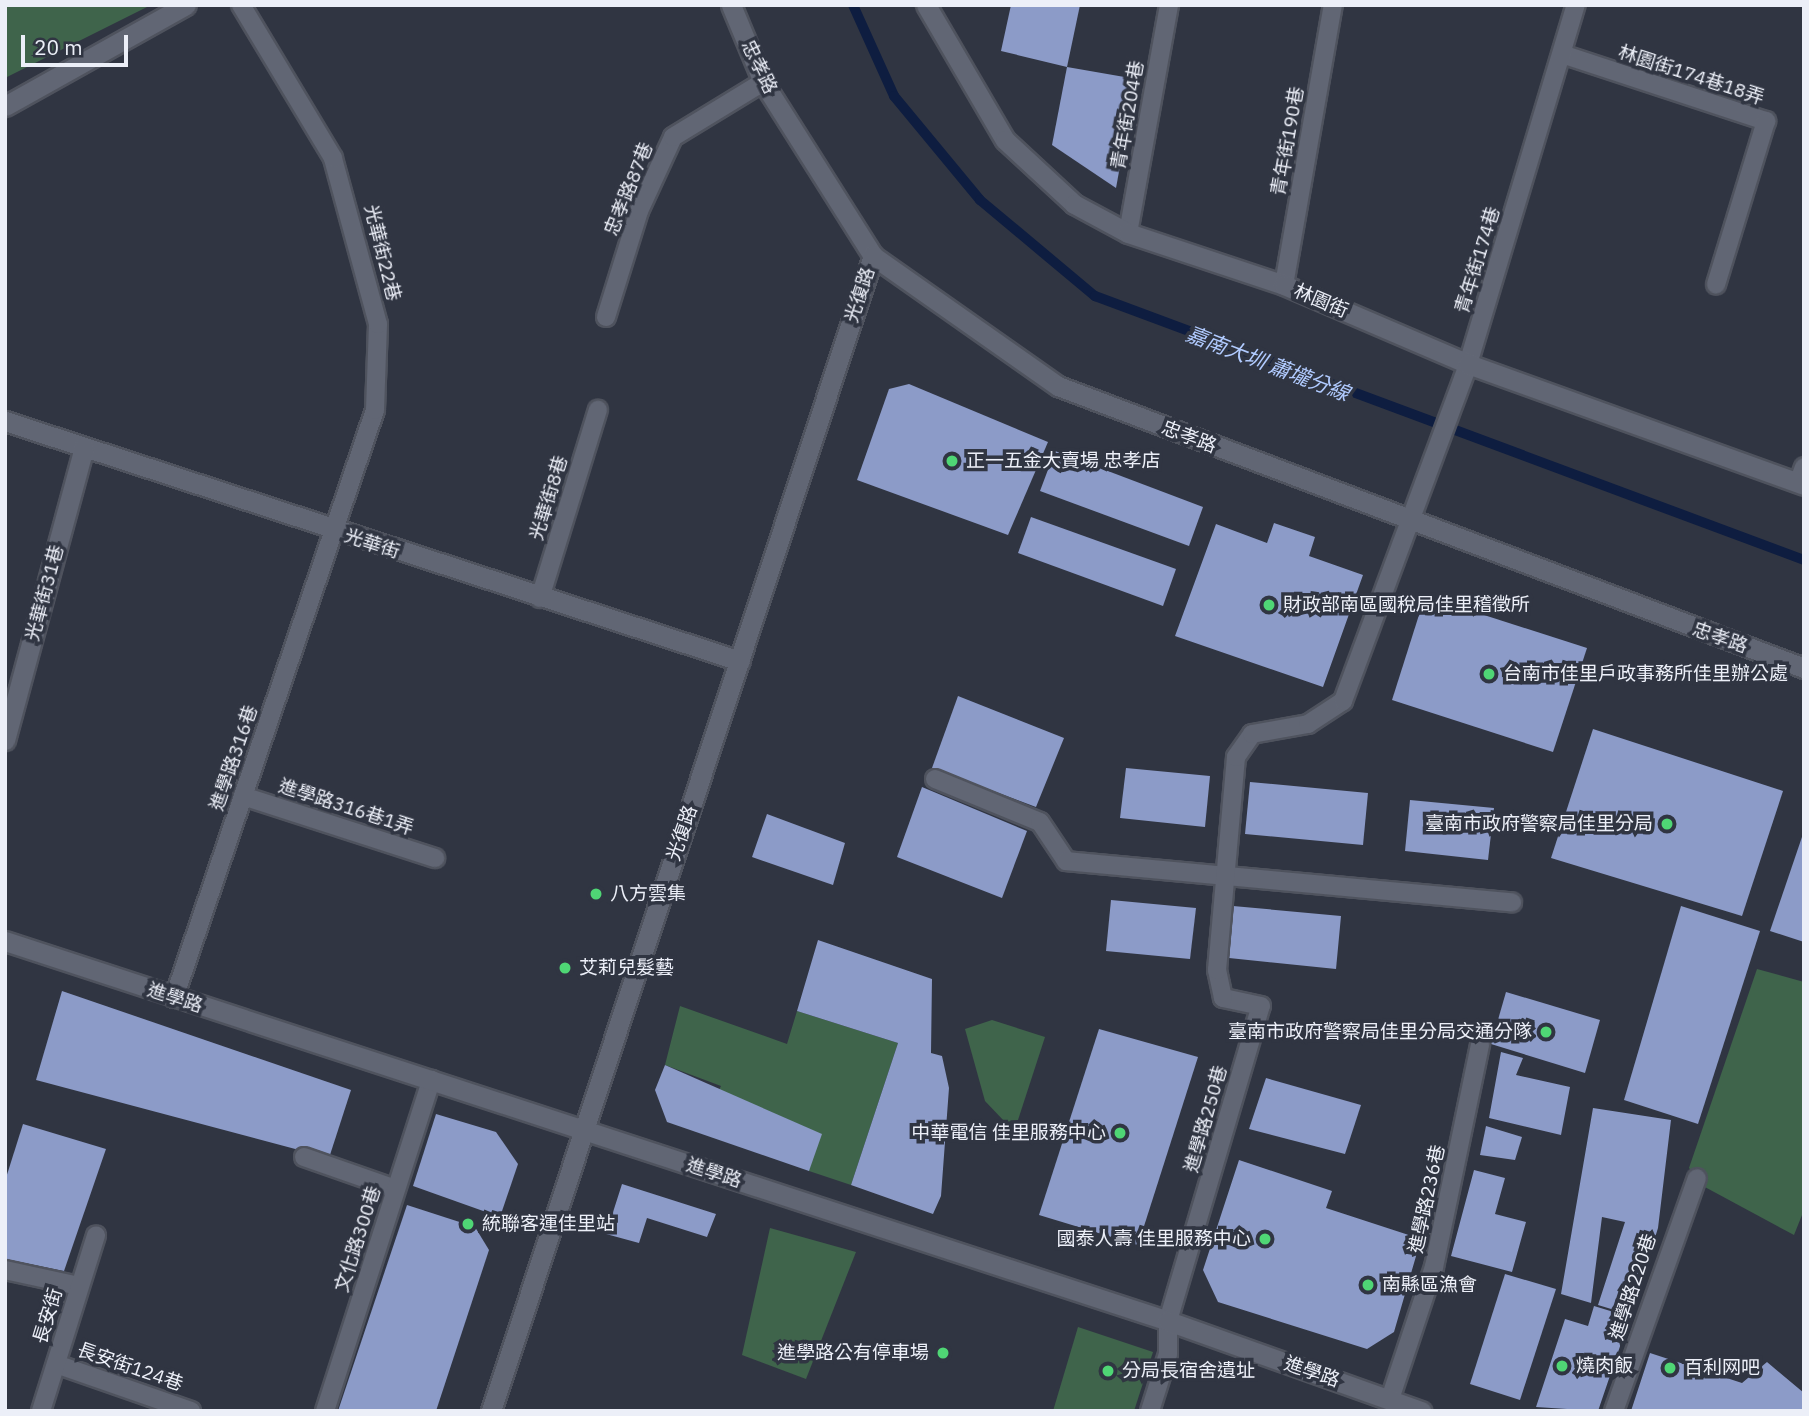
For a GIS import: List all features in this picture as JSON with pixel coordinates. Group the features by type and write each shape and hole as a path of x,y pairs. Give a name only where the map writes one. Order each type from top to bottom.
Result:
{"street":[{"path":"5,106 186,5"},
{"name":"忠孝路","path":"731,5 763,82 873,256 1058,386 1410,523 1804,668"},
{"name":"林園街","path":"926,5 1005,140 1073,204 1128,233 1284,285 1468,364 1802,478"},
{"name":"光復路","path":"491,1411 582,1129 873,256"},
{"name":"光華街","path":"5,421 333,532 740,661"},
{"name":"光華街31巷","path":"5,740 84,447"},
{"name":"進學路","path":"5,941 1168,1321 1421,1411"}],"lane":[{"name":"光華街22巷","path":"241,5 333,158 359,236 378,324 375,410 333,532"},
{"name":"青年街204巷","path":"1128,233 1169,5"},
{"name":"青年街190巷","path":"1284,285 1334,5"},
{"name":"青年街174巷","path":"1410,523 1468,364 1576,5"},
{"name":"林園街174巷18弄","path":"1562,54 1766,121 1717,285"},
{"name":"忠孝路87巷","path":"606,317 639,211 673,137 763,82"},
{"name":"光華街8巷","path":"540,598 598,410"},
{"name":"進學路250巷","path":"1168,1321 1261,1006 1223,998 1217,970 1241,742 1328,716 1343,701 1410,523"},
{"name":"進學路316巷","path":"174,998 333,532"},
{"path":"935,779 1040,822 1066,861 1226,873 1512,902"},
{"name":"進學路316巷1弄","path":"243,796 435,858"},
{"name":"進學路236巷","path":"1390,1399 1434,1267 1480,1044"},
{"name":"文化路300巷","path":"325,1411 431,1080"},
{"path":"303,1157 396,1189"},
{"name":"進學路220巷","path":"1614,1411 1697,1178"},
{"name":"長安街","path":"41,1411 96,1235"},
{"path":"5,1270 79,1286"},
{"path":"1150,1411 1168,1354 1168,1321"},
{"name":"長安街124巷","path":"55,1364 191,1411"}],"green space":[{"path":"5,5 151,5 5,78"},
{"path":"1757,969 1804,982 1804,1210 1794,1235 1703,1186 1689,1168"},
{"path":"680,1006 787,1044 797,1011 898,1043 851,1185 809,1171 718,1092 721,1086 665,1065"},
{"path":"992,1020 1045,1037 1018,1120 1005,1122 985,1101 965,1029"},
{"path":"770,1228 856,1252 806,1379 742,1355"},
{"path":"1078,1327 1153,1352 1134,1411 1053,1411"}],"building":[{"path":"1011,5 1080,5 1067,67 1001,51"},
{"path":"1067,67 1136,79 1116,188 1052,145"},
{"name":"正一五金大賣場 忠孝店","path":"909,384 1048,442 1008,535 857,480 889,389"},
{"path":"1055,451 1203,507 1189,546 1040,491"},
{"path":"1031,517 1176,569 1163,606 1018,553"},
{"name":"財政部南區國稅局佳里稽徵所","path":"1274,523 1315,537 1309,556 1363,575 1323,687 1175,636 1216,524 1267,543"},
{"name":"台南市佳里戶政事務所佳里辦公處","path":"1425,596 1587,648 1553,752 1392,700"},
{"path":"958,696 1064,738 1036,807 932,768"},
{"name":"臺南市政府警察局佳里分局","path":"1593,729 1783,791 1742,916 1551,858"},
{"path":"1126,768 1210,776 1205,827 1120,818"},
{"path":"1250,782 1368,793 1363,845 1245,834"},
{"path":"922,787 1027,831 1002,898 897,857"},
{"path":"1410,800 1494,808 1488,860 1405,851"},
{"path":"767,814 845,843 833,885 752,857"},
{"path":"1804,834 1804,942 1770,931"},
{"path":"1111,900 1196,908 1190,959 1106,951"},
{"path":"1233,906 1341,916 1336,969 1229,958"},
{"path":"1681,906 1760,931 1698,1124 1624,1100"},
{"path":"818,940 932,979 931,1053 942,1056 949,1088 941,1196 933,1214 851,1185 898,1043 797,1011"},
{"path":"62,991 351,1090 329,1158 36,1080"},
{"name":"臺南市政府警察局佳里分局交通分隊","path":"1506,992 1600,1020 1585,1073 1491,1044"},
{"name":"中華電信 佳里服務中心","path":"1099,1029 1198,1057 1138,1245 1039,1215"},
{"path":"1501,1052 1523,1058 1516,1075 1570,1087 1561,1135 1489,1118"},
{"path":"665,1065 822,1134 809,1171 667,1122 655,1090"},
{"path":"1266,1078 1361,1105 1345,1154 1249,1129"},
{"path":"1593,1108 1671,1120 1658,1228 1631,1315 1598,1305 1625,1222 1602,1217 1591,1303 1561,1294"},
{"path":"436,1114 496,1132 518,1164 500,1217 413,1186"},
{"path":"23,1124 106,1149 64,1271 5,1259 5,1181"},
{"path":"1486,1126 1522,1137 1515,1160 1480,1155"},
{"path":"1239,1160 1332,1191 1326,1208 1421,1239 1394,1332 1367,1349 1218,1302 1203,1270"},
{"path":"1474,1170 1505,1178 1495,1214 1526,1222 1512,1272 1451,1256"},
{"path":"622,1184 716,1214 707,1237 647,1218 639,1243 606,1234"},
{"path":"407,1205 475,1227 489,1250 436,1411 338,1411"},
{"path":"1505,1274 1556,1289 1520,1400 1470,1384"},
{"path":"1594,1306 1630,1317 1598,1411 1536,1407 1565,1319 1588,1326"},
{"name":"百利网吧","path":"1650,1353 1742,1383 1767,1362 1804,1393 1804,1411 1631,1411"}],"waterway":[{"name":"嘉南大圳 蕭壠分線","path":"853,5 894,96 980,200 1095,296 1804,560"}],"place":[{"name":"正一五金大賣場 忠孝店","path":"952,461"},
{"name":"財政部南區國稅局佳里稽徵所","path":"1269,605"},
{"name":"台南市佳里戶政事務所佳里辦公處","path":"1489,674"},
{"name":"臺南市政府警察局佳里分局","path":"1667,824"},
{"name":"八方雲集","path":"596,894"},
{"name":"艾莉兒髮藝","path":"565,968"},
{"name":"臺南市政府警察局佳里分局交通分隊","path":"1546,1032"},
{"name":"中華電信 佳里服務中心","path":"1120,1133"},
{"name":"統聯客運佳里站","path":"468,1224"},
{"name":"國泰人壽 佳里服務中心","path":"1265,1239"},
{"name":"南縣區漁會","path":"1368,1285"},
{"name":"進學路公有停車場","path":"943,1353"},
{"name":"燒肉飯","path":"1562,1366"},
{"name":"百利网吧","path":"1670,1368"},
{"name":"分局長宿舍遺址","path":"1108,1371"}]}
